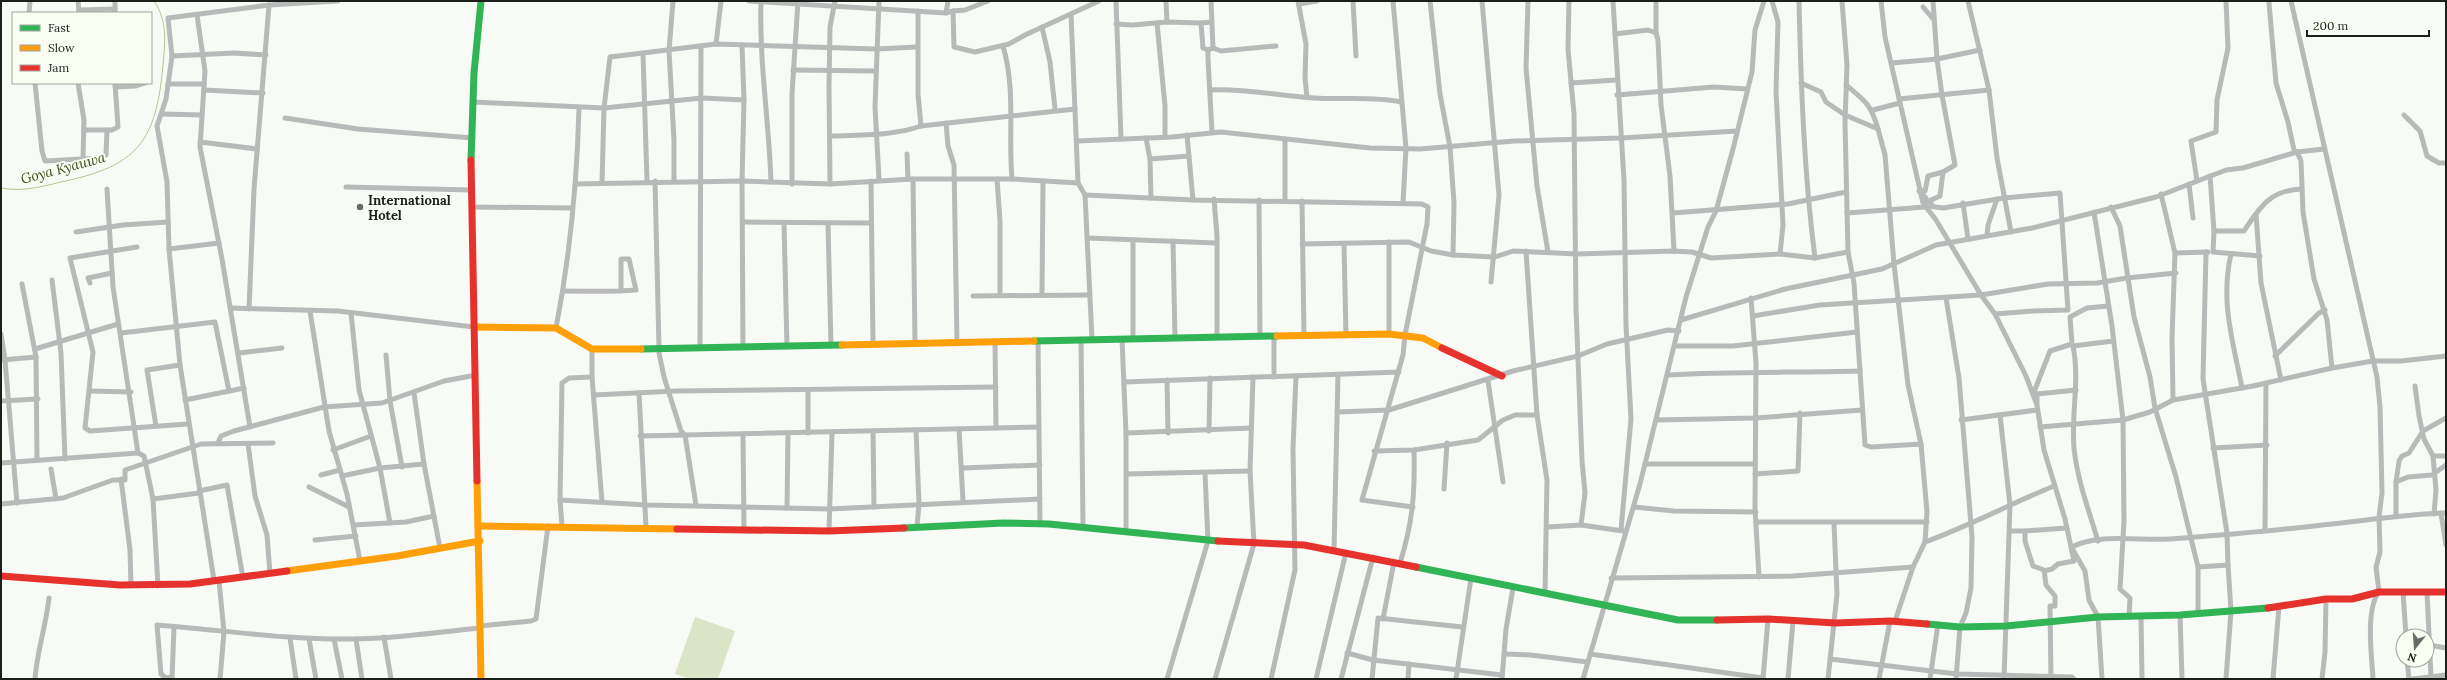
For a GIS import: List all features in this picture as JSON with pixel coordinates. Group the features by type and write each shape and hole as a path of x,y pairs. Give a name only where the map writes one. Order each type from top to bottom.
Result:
{"main road":[{"path":"481,1 473,102 472,190 478,526 480,541 481,679"},
{"path":"474,327 556,328 592,349 700,346 787,347 1038,340 1346,336 1389,334 1423,338 1464,360 1502,376"},
{"path":"478,526 646,527 829,531 917,526 1040,524 1083,526 1208,541 1295,545 1334,550 1373,557 1513,588 1604,604 1646,615 1678,620 1768,620 1835,623 1892,621 1960,626 2006,626 2098,617 2180,615 2231,611 2326,599 2352,599 2379,592 2446,592"},
{"path":"1,576 158,586 243,578 360,561 480,541"}],"street":[{"path":"30,1 30,12"},
{"path":"78,1 79,11 115,11 115,1"},
{"path":"220,679 224,632 217,580 199,493 184,400 169,249 167,182 157,126 162,114 172,56 168,18 197,15 262,2 269,5 338,1"},
{"path":"673,1 669,51 674,181"},
{"path":"716,44 721,1"},
{"path":"749,1 834,3 946,13 965,10 989,1"},
{"path":"761,1 760,45 768,116 771,182"},
{"path":"879,1 875,70 875,134 879,180"},
{"path":"946,13 948,1"},
{"path":"953,11 954,47 975,52 1003,46 1099,1"},
{"path":"1116,1 1121,138"},
{"path":"1166,1 1167,22"},
{"path":"1211,1 1210,90 1212,132"},
{"path":"1307,97 1305,78 1306,44 1299,2 1317,1"},
{"path":"1353,1 1356,56"},
{"path":"1393,1 1406,148 1403,203"},
{"path":"1430,1 1440,94 1450,147 1454,203 1453,255"},
{"path":"1482,1 1497,143 1500,195 1491,282"},
{"path":"1528,1 1526,64 1532,140 1548,252"},
{"path":"1569,1 1568,49 1574,140 1578,356 1582,461 1585,493 1581,525"},
{"path":"1613,1 1616,80 1621,138 1631,419 1624,531"},
{"path":"1656,1 1656,33 1659,50 1660,91 1673,213 1674,251"},
{"path":"1583,679 1624,531 1634,507 1699,255 1716,211 1752,72 1755,30 1764,1"},
{"path":"1772,1 1778,22 1776,91 1783,225 1780,254"},
{"path":"1799,1 1801,83 1808,200 1815,258"},
{"path":"1842,1 1847,66 1845,115 1848,252 1855,304 1862,410 1867,447 1921,444"},
{"path":"1881,1 1885,37 1892,63 1919,191 1925,207 1936,220 1981,295 1995,314 2026,376 2037,407"},
{"path":"1919,191 1925,191 1928,176 1944,172 1955,165 1937,59 1933,1"},
{"path":"1968,1 1989,90 2004,198 2011,232"},
{"path":"2197,181 2191,141 2216,132 2217,100 2228,48 2226,1"},
{"path":"2290,1 2373,361 2380,407 2382,494 2379,517 2380,552 2376,567 2379,592 2374,603 2371,630 2373,679"},
{"path":"792,184 794,48 798,2"},
{"path":"830,184 830,28 834,3"},
{"path":"2269,3 2276,83 2288,122 2294,150 2297,152 2300,161 2303,212 2314,279 2325,310 2332,368"},
{"path":"250,309 260,97 263,93 269,5"},
{"path":"1924,7 1934,20"},
{"path":"918,11 916,47 921,126"},
{"path":"1071,14 1078,183 1085,195 1092,339"},
{"path":"197,15 204,54 204,87 200,142 209,203 219,243 250,427"},
{"path":"1116,24 1134,25 1167,22 1211,22"},
{"path":"1157,23 1165,106 1165,137"},
{"path":"1201,23 1203,48 1221,52 1276,46"},
{"path":"1042,27 1050,62 1055,109"},
{"path":"1615,34 1648,30 1656,33"},
{"path":"602,183 604,108 610,57 669,51 716,44 876,50 916,47"},
{"path":"742,45 744,100 742,181 744,222 743,346"},
{"path":"700,346 699,181 702,98 701,46"},
{"path":"1003,46 1008,62 1012,116 1010,161 1012,179"},
{"path":"1892,63 1937,59 1980,50"},
{"path":"172,56 204,54 266,54"},
{"path":"643,54 646,104 647,181"},
{"path":"794,70 875,70"},
{"path":"1571,83 1616,80"},
{"path":"1801,83 1821,92 1826,102 1845,115 1878,129"},
{"path":"35,84 42,151 45,161 101,158 106,155 107,130"},
{"path":"78,84 84,130 83,158"},
{"path":"84,130 107,130 118,127 115,85 136,86 142,84"},
{"path":"168,84 263,93"},
{"path":"1846,85 1855,94 1866,100 1873,110 1885,155 1888,210 1898,302 1908,385 1921,444 1927,522 1924,542 1892,621 1881,664 1879,679"},
{"path":"1617,95 1714,87 1747,88"},
{"path":"1210,90 1253,90 1307,97 1376,98 1401,102"},
{"path":"1873,110 1900,101 1989,90"},
{"path":"473,102 604,108 702,98 744,100"},
{"path":"556,328 563,291 575,184 579,108"},
{"path":"830,136 875,134 910,130 921,126 1012,116 1055,109 1074,109"},
{"path":"162,114 202,116"},
{"path":"2404,115 2420,131 2427,156 2439,163 2446,163"},
{"path":"285,118 340,125 358,129 473,138"},
{"path":"946,123 948,146 954,165 957,342"},
{"path":"1077,141 1165,137 1212,132 1370,148 1406,148 1450,147 1532,140 1621,138 1737,131"},
{"path":"1187,135 1193,200"},
{"path":"1146,138 1150,158 1151,198"},
{"path":"1285,139 1285,200"},
{"path":"200,142 257,150"},
{"path":"1681,320 1751,298 1852,274 1866,274 1894,264 1936,245 1951,244 1987,235 2011,232 2156,197 2226,170 2243,168 2297,152 2324,149"},
{"path":"907,154 910,179 915,344"},
{"path":"1150,158 1189,156"},
{"path":"1933,208 1929,201 1940,196 1944,172"},
{"path":"2210,176 2214,231 2213,252"},
{"path":"575,184 647,181 742,181 792,184 830,184 910,179 1012,179 1078,183"},
{"path":"997,179 1000,220 1000,295"},
{"path":"655,181 658,347 669,392 681,431 685,435 696,505"},
{"path":"871,181 872,344"},
{"path":"1042,294 1043,182"},
{"path":"2189,184 2193,218"},
{"path":"346,187 472,190"},
{"path":"107,189 110,250 118,324 121,332 131,392 138,453"},
{"path":"2214,231 2244,231 2261,205 2287,190 2302,189"},
{"path":"1919,191 1926,198 1928,206 1933,208 2004,198 2060,193 2068,285 2068,310 1995,314"},
{"path":"1673,213 1781,205 1846,192"},
{"path":"2161,194 2175,253 2176,272 2172,338 2173,400"},
{"path":"1085,195 1193,200 1285,200 1403,203 1422,204 1428,207 1427,224 1399,372 1389,410 1374,451 1362,500 1413,507"},
{"path":"1987,235 1988,225 1998,199"},
{"path":"1214,200 1217,337"},
{"path":"1259,200 1260,336"},
{"path":"1302,201 1304,336"},
{"path":"1963,203 1968,239"},
{"path":"472,207 572,208"},
{"path":"1847,213 1925,207"},
{"path":"2111,207 2120,226 2127,278 2155,408 2176,477 2189,536 2198,567 2198,614"},
{"path":"2094,212 2106,282 2123,420 2120,589 2130,598 2129,616"},
{"path":"2256,214 2261,283 2281,380"},
{"path":"76,232 109,227 168,222"},
{"path":"744,222 871,224"},
{"path":"784,223 787,347"},
{"path":"828,224 831,346"},
{"path":"1088,238 1216,243"},
{"path":"1133,240 1133,338"},
{"path":"1173,241 1175,338"},
{"path":"1389,242 1389,334"},
{"path":"1302,244 1408,242 1432,251 1453,255 1494,256 1512,251 1577,254 1674,251 1711,258 1780,254 1815,258 1848,252"},
{"path":"169,249 219,243"},
{"path":"1344,244 1346,336"},
{"path":"136,247 110,250 70,258 93,352 85,428 87,430 188,424"},
{"path":"1526,251 1537,415 1547,480 1545,593"},
{"path":"2206,252 2202,366 2205,395 2227,533 2231,611 2226,679"},
{"path":"2175,253 2213,252 2260,256"},
{"path":"2231,254 2226,288 2228,327 2242,388"},
{"path":"563,291 621,291 636,290 629,259 621,260 621,291"},
{"path":"90,284 88,278 112,272"},
{"path":"1753,316 1820,305 1898,302 1981,295 2048,284 2068,285 2106,282 2176,272"},
{"path":"52,280 60,342 65,459"},
{"path":"22,284 36,357 38,399 37,460"},
{"path":"973,296 1042,294 1089,295"},
{"path":"1751,298 1756,372 1755,474 1759,577"},
{"path":"1946,298 1959,378 1971,524 1971,588 1966,613 1960,626 1956,677"},
{"path":"2070,317 2087,308 2108,306"},
{"path":"230,308 351,313 474,327"},
{"path":"2275,356 2319,313 2325,310"},
{"path":"310,311 321,371 324,407 333,450 342,476 354,525 360,561"},
{"path":"351,313 363,404 380,468 390,523"},
{"path":"2070,317 2076,362 2074,448 2077,466 2098,540"},
{"path":"2025,531 2025,541 2033,566 2044,571 2052,569 2058,564 2074,561 2072,547 2054,486 2040,427 2037,394 2034,392 2050,351 2072,344 2070,317"},
{"path":"121,332 212,322 216,324 228,391"},
{"path":"35,349 118,324"},
{"path":"1337,412 1389,410 1455,388 1559,359 1578,356 1607,344 1668,330 1679,331"},
{"path":"1676,346 1733,346 1857,332"},
{"path":"1,334 9,400 12,462 17,503"},
{"path":"1274,336 1274,377"},
{"path":"1122,339 1127,474 1126,532"},
{"path":"1038,340 1040,524"},
{"path":"1081,340 1083,526"},
{"path":"995,341 996,428"},
{"path":"2073,346 2113,341"},
{"path":"238,353 282,348"},
{"path":"592,349 592,377 602,502"},
{"path":"386,355 390,400 402,467"},
{"path":"2040,427 2123,420 2173,400 2242,388 2332,368 2373,361 2401,361 2446,356"},
{"path":"3,360 36,357"},
{"path":"156,426 147,370 180,365"},
{"path":"1668,375 1860,371"},
{"path":"1124,382 1399,372"},
{"path":"1334,550 1338,375"},
{"path":"218,443 221,436 324,407 390,400 414,393 444,381 476,376"},
{"path":"1271,679 1295,570 1293,449 1296,376"},
{"path":"562,526 560,500 562,383 568,378 592,377"},
{"path":"1215,679 1254,544 1250,471 1253,377"},
{"path":"1209,431 1210,378"},
{"path":"1167,380 1168,433"},
{"path":"1488,380 1503,482"},
{"path":"2266,383 2266,529"},
{"path":"2416,386 2418,416 2433,456 2435,474 2434,514"},
{"path":"594,395 669,392 996,387"},
{"path":"184,400 244,388"},
{"path":"2037,394 2076,390"},
{"path":"90,391 131,392"},
{"path":"808,391 808,433"},
{"path":"414,393 424,464 440,548"},
{"path":"639,393 640,436 646,505 646,527"},
{"path":"1,400 38,399"},
{"path":"1962,420 2000,415 2037,407"},
{"path":"1656,420 1756,418 1800,413 1862,410"},
{"path":"1755,474 1798,471 1800,413"},
{"path":"1374,451 1414,450 1447,443 1478,440 1503,420 1515,415 1537,415"},
{"path":"2000,415 2010,505 2004,678"},
{"path":"2396,516 2396,482 2399,462 2414,447 2423,431 2446,418"},
{"path":"640,436 832,433 1039,427"},
{"path":"1126,433 1168,433 1251,428"},
{"path":"959,429 963,501"},
{"path":"916,430 919,504 917,526"},
{"path":"872,431 874,507"},
{"path":"787,508 788,433"},
{"path":"829,531 832,433"},
{"path":"743,434 745,506 744,529"},
{"path":"333,450 371,436"},
{"path":"1,504 56,499 78,494 113,480 125,480 126,470 192,446 218,443 273,443"},
{"path":"1444,489 1447,443"},
{"path":"248,444 255,496 267,535 270,574"},
{"path":"2213,448 2267,445"},
{"path":"1383,619 1397,563 1410,532 1415,493 1414,450"},
{"path":"1,463 138,453 144,456 147,463 153,498 158,586"},
{"path":"2433,456 2446,456"},
{"path":"342,476 380,468 424,464"},
{"path":"1645,464 1755,464"},
{"path":"962,468 1040,465"},
{"path":"2396,482 2408,477 2435,474 2446,465"},
{"path":"50,468 56,499"},
{"path":"321,475 340,470"},
{"path":"1127,474 1250,471"},
{"path":"1167,679 1208,541 1205,473"},
{"path":"121,479 130,550 131,585"},
{"path":"153,498 199,493 199,491 227,485 243,578"},
{"path":"1924,542 1971,524 1984,515 2054,486"},
{"path":"309,487 349,507"},
{"path":"560,500 646,505 829,509 963,501 1040,499"},
{"path":"1634,507 1674,511 1756,512"},
{"path":"2072,547 2081,542 2098,540 2141,540 2323,525 2379,517 2434,514 2443,514 2446,545"},
{"path":"354,525 390,523 434,516"},
{"path":"1756,522 1927,522"},
{"path":"1828,679 1837,594 1834,523"},
{"path":"1547,527 1581,525 1624,531"},
{"path":"174,627 172,678 166,678 161,674 157,625 290,638 356,639 531,621 536,619 548,526"},
{"path":"2010,531 2067,528"},
{"path":"315,540 356,536"},
{"path":"2072,547 2085,571 2090,600 2098,617 2102,679"},
{"path":"1316,679 1346,552"},
{"path":"1341,679 1373,557"},
{"path":"2198,567 2228,565"},
{"path":"1611,578 1759,577 1836,574 1913,567"},
{"path":"2044,571 2046,585 2055,596 2056,606 2050,606 2052,621 2051,678"},
{"path":"1456,679 1470,578"},
{"path":"1347,653 1373,660 1457,669 1502,677 1513,588"},
{"path":"2403,592 2405,628"},
{"path":"2427,592 2428,628"},
{"path":"35,679 41,634 47,617 49,598"},
{"path":"2322,679 2325,652 2326,599"},
{"path":"2273,679 2279,606"},
{"path":"2180,615 2182,679"},
{"path":"2141,616 2142,679"},
{"path":"1372,679 1376,623 1378,618 1462,628"},
{"path":"1590,654 1763,678 1768,620"},
{"path":"1788,679 1793,621"},
{"path":"1930,679 1938,624"},
{"path":"384,637 391,679"},
{"path":"290,638 296,679"},
{"path":"310,639 316,679"},
{"path":"334,639 342,679"},
{"path":"356,639 362,679"},
{"path":"2435,646 2446,648"},
{"path":"1504,654 1531,654 1587,662"},
{"path":"1830,659 1932,671 1956,677 2072,677 2074,679"},
{"path":"1408,679 1409,664"},
{"path":"2408,668 2409,679"},
{"path":"2430,668 2431,677"},
{"path":"2412,679 2446,675"}],"green space":[{"path":"695,617 735,631 718,679 691,679 675,674"}],"waterway":[{"name":"Goya Kyauwa","path":"1,188 16,189 46,186 87,176 108,168 125,159 138,147 148,132 155,114 160,92 163,65 165,40 164,24 162,16 154,1"}],"traffic: fast":[{"path":"471,160 474,73 481,1"},
{"path":"1034,341 1277,336"},
{"path":"641,349 842,345"},
{"path":"904,528 1003,523 1049,524 1218,541"},
{"path":"1416,567 1678,620 1717,620"},
{"path":"1927,624 1960,627 2006,626 2098,617 2180,615 2268,608"}],"traffic: slow":[{"path":"474,327 556,328 592,349 641,349"},
{"path":"1277,336 1389,334 1423,338 1442,348"},
{"path":"842,345 1034,341"},
{"path":"477,481 481,679"},
{"path":"478,526 677,529"},
{"path":"287,571 397,556 480,541"}],"traffic: jam":[{"path":"471,160 477,481"},
{"path":"1442,348 1502,376"},
{"path":"677,529 829,531 904,528"},
{"path":"1218,541 1304,545 1416,567"},
{"path":"1,576 120,585 190,584 287,571"},
{"path":"2268,608 2326,599 2352,599 2379,592 2446,592"},
{"path":"1717,620 1768,619 1835,623 1890,621 1927,624"}],"place":[{"name":"International Hotel","path":"360,207"}]}
